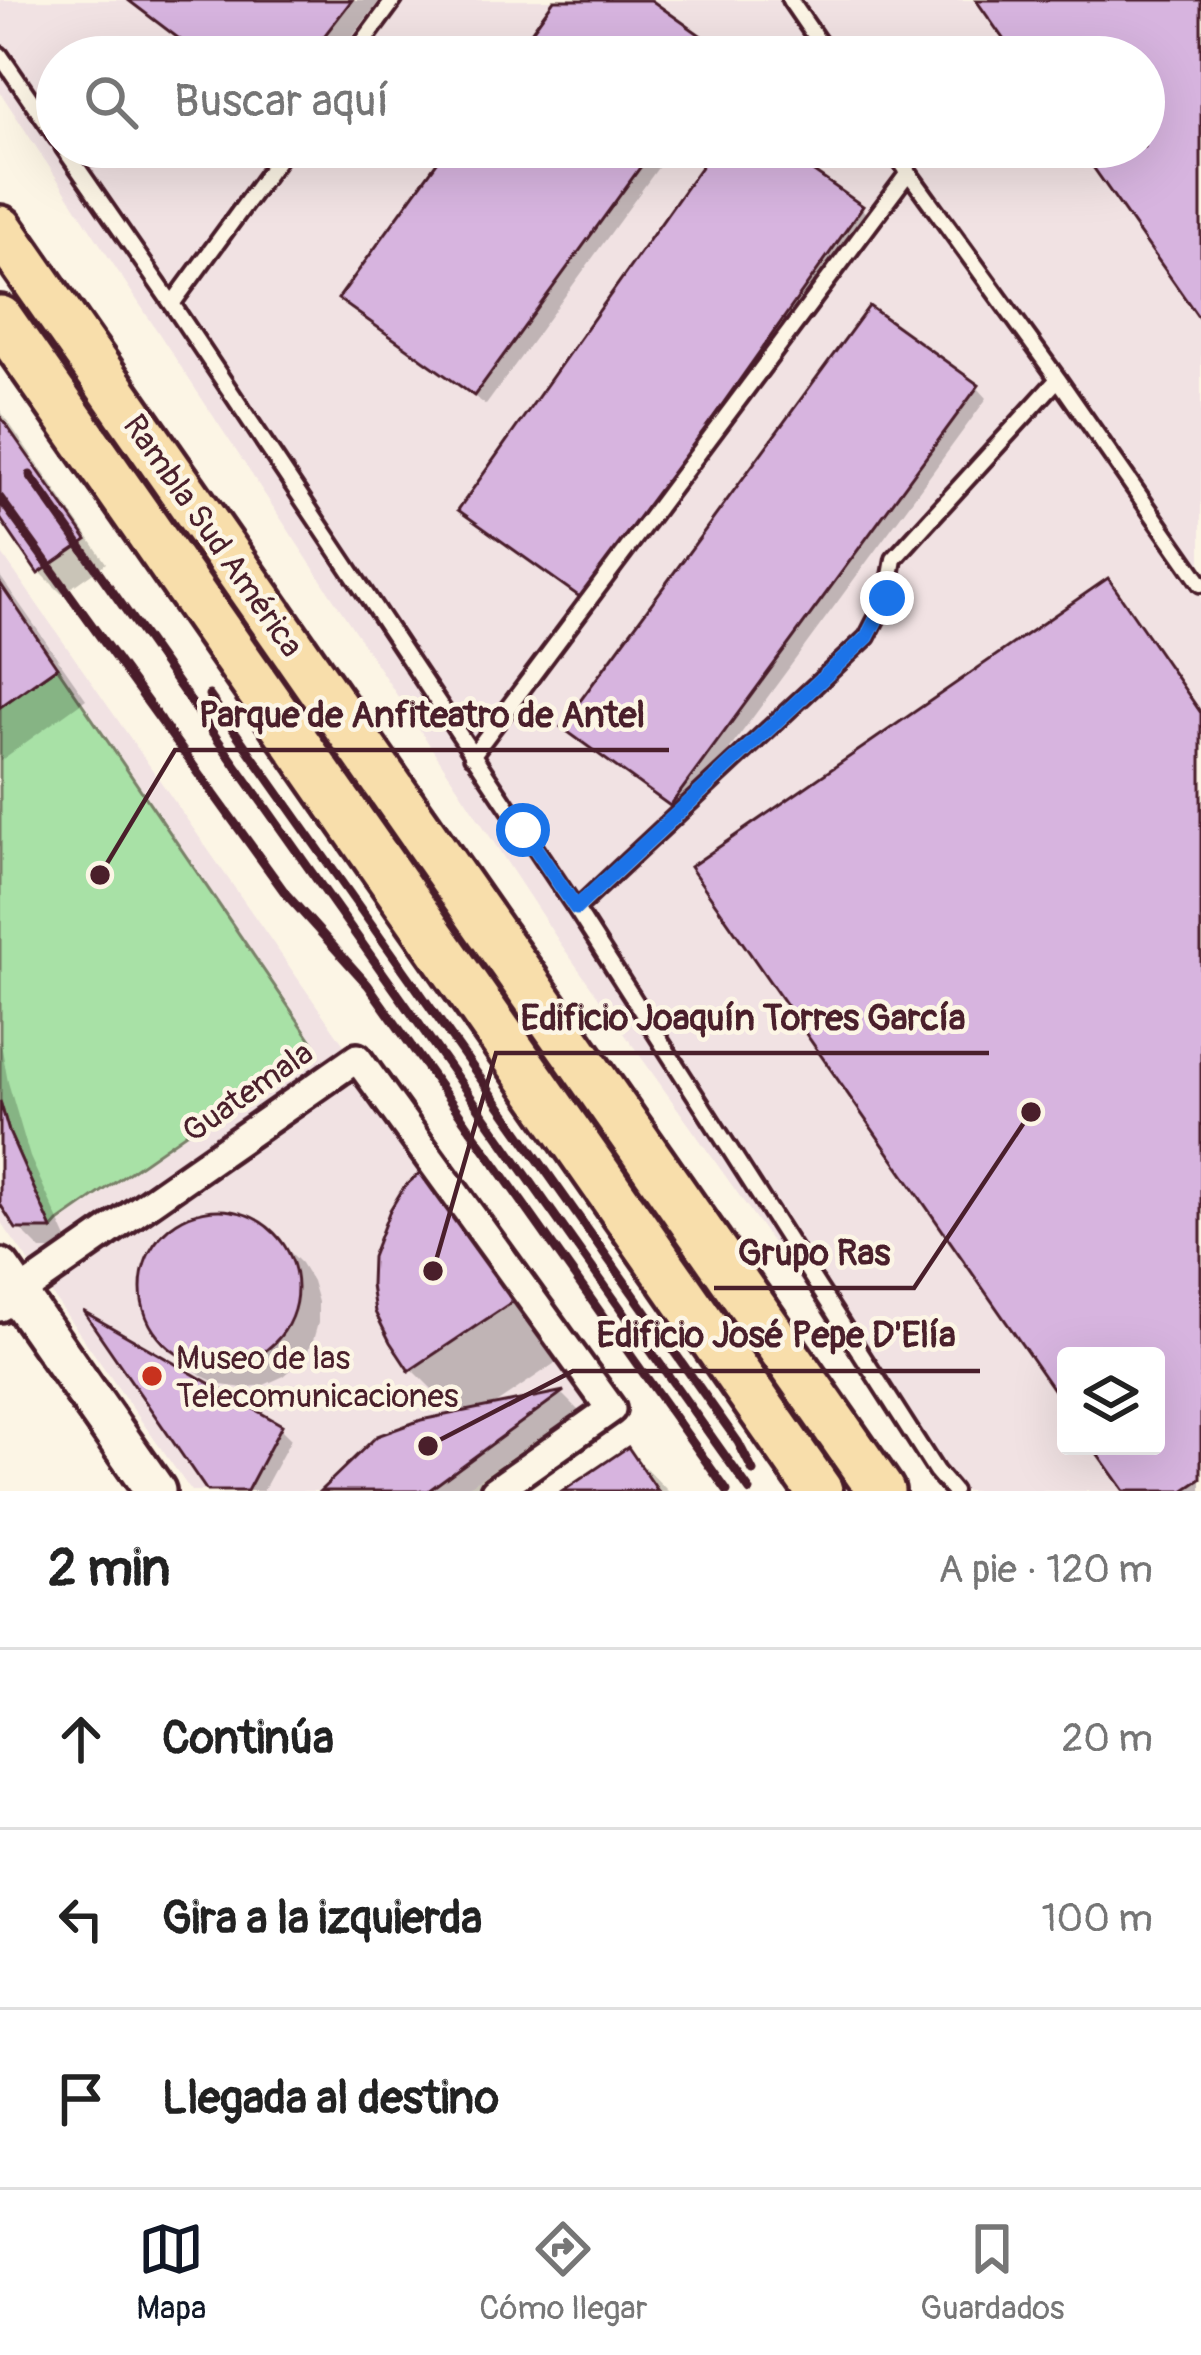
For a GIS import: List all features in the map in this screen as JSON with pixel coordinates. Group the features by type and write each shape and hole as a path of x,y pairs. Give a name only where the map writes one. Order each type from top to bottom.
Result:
{"main road":[{"name":"Rambla Sud América","path":"0,229 881,1491"},
{"name":"Rambla Sud América","path":"0,319 819,1491"}],"street":[{"name":"Guatemala","path":"6,1290 357,1058 611,1409 495,1491"},
{"path":"6,1290 155,1491"}],"lane":[{"path":"367,36 394,0"},
{"path":"790,0 815,36"},
{"path":"0,56 36,108"},
{"path":"78,168 576,908 953,1491"},
{"path":"172,304 271,168"},
{"path":"905,168 1201,584"},
{"path":"472,756 908,172"},
{"path":"576,908 867,637 887,598 895,559 1058,379"}],"shaded area":[{"path":"0,0 1201,0 1201,1491 949,1491 560,943 50,168 1165,168 1165,36 36,36 36,147 0,92"},
{"path":"0,551 592,1401 462,1491 191,1491 0,1221"}],"green space":[{"path":"57,667 314,1044 52,1229 0,1101 0,707"}],"building":[{"path":"128,0 352,0 324,36 175,36"},
{"path":"554,0 651,0 702,36 528,36"},
{"path":"976,0 1201,0 1201,321 1094,168 1165,168 1165,36 1001,36"},
{"path":"433,168 640,168 474,396 338,299"},
{"path":"700,168 808,168 863,206 584,600 458,510"},
{"path":"869,306 979,385 670,806 561,727"},
{"path":"0,416 87,540 38,574 0,518"},
{"path":"1108,578 1201,713 1201,1479 1183,1491 1124,1491 1098,1455 1165,1455 1165,1347 1057,1347 1057,1395 690,867"},
{"path":"0,583 57,667 0,707"},
{"path":"0,1101 52,1229 16,1229 0,1204"},
{"path":"423,1170 515,1300 409,1371 375,1312 372,1257 390,1210 404,1187"},
{"path":"219,1210 249,1216 274,1233 291,1258 297,1288 291,1318 274,1343 249,1360 219,1366 189,1360 164,1343 147,1318 141,1288 147,1258 164,1233 189,1216"},
{"name":"Museo de las Telecomunicaciones","path":"83,1311 282,1425 247,1491 207,1491"},
{"path":"564,1391 428,1491 320,1491 377,1436 421,1420"},
{"path":"628,1447 658,1491 563,1491"}],"railway":[{"path":"30,475 750,1491"},
{"path":"0,498 286,894 368,985 727,1491"},
{"path":"209,695 738,1442 753,1471"}],"place":[{"name":"Parque de Anfiteatro de Antel","path":"100,875"},
{"name":"Grupo Ras","path":"1031,1112"},
{"name":"Edificio Joaquín Torres García","path":"433,1271"},
{"name":"Museo de las Telecomunicaciones","path":"152,1376"},
{"name":"Edificio José Pepe D'Elía","path":"428,1446"}],"route":[{"path":"523,830 576,908 867,637 887,598"}]}
